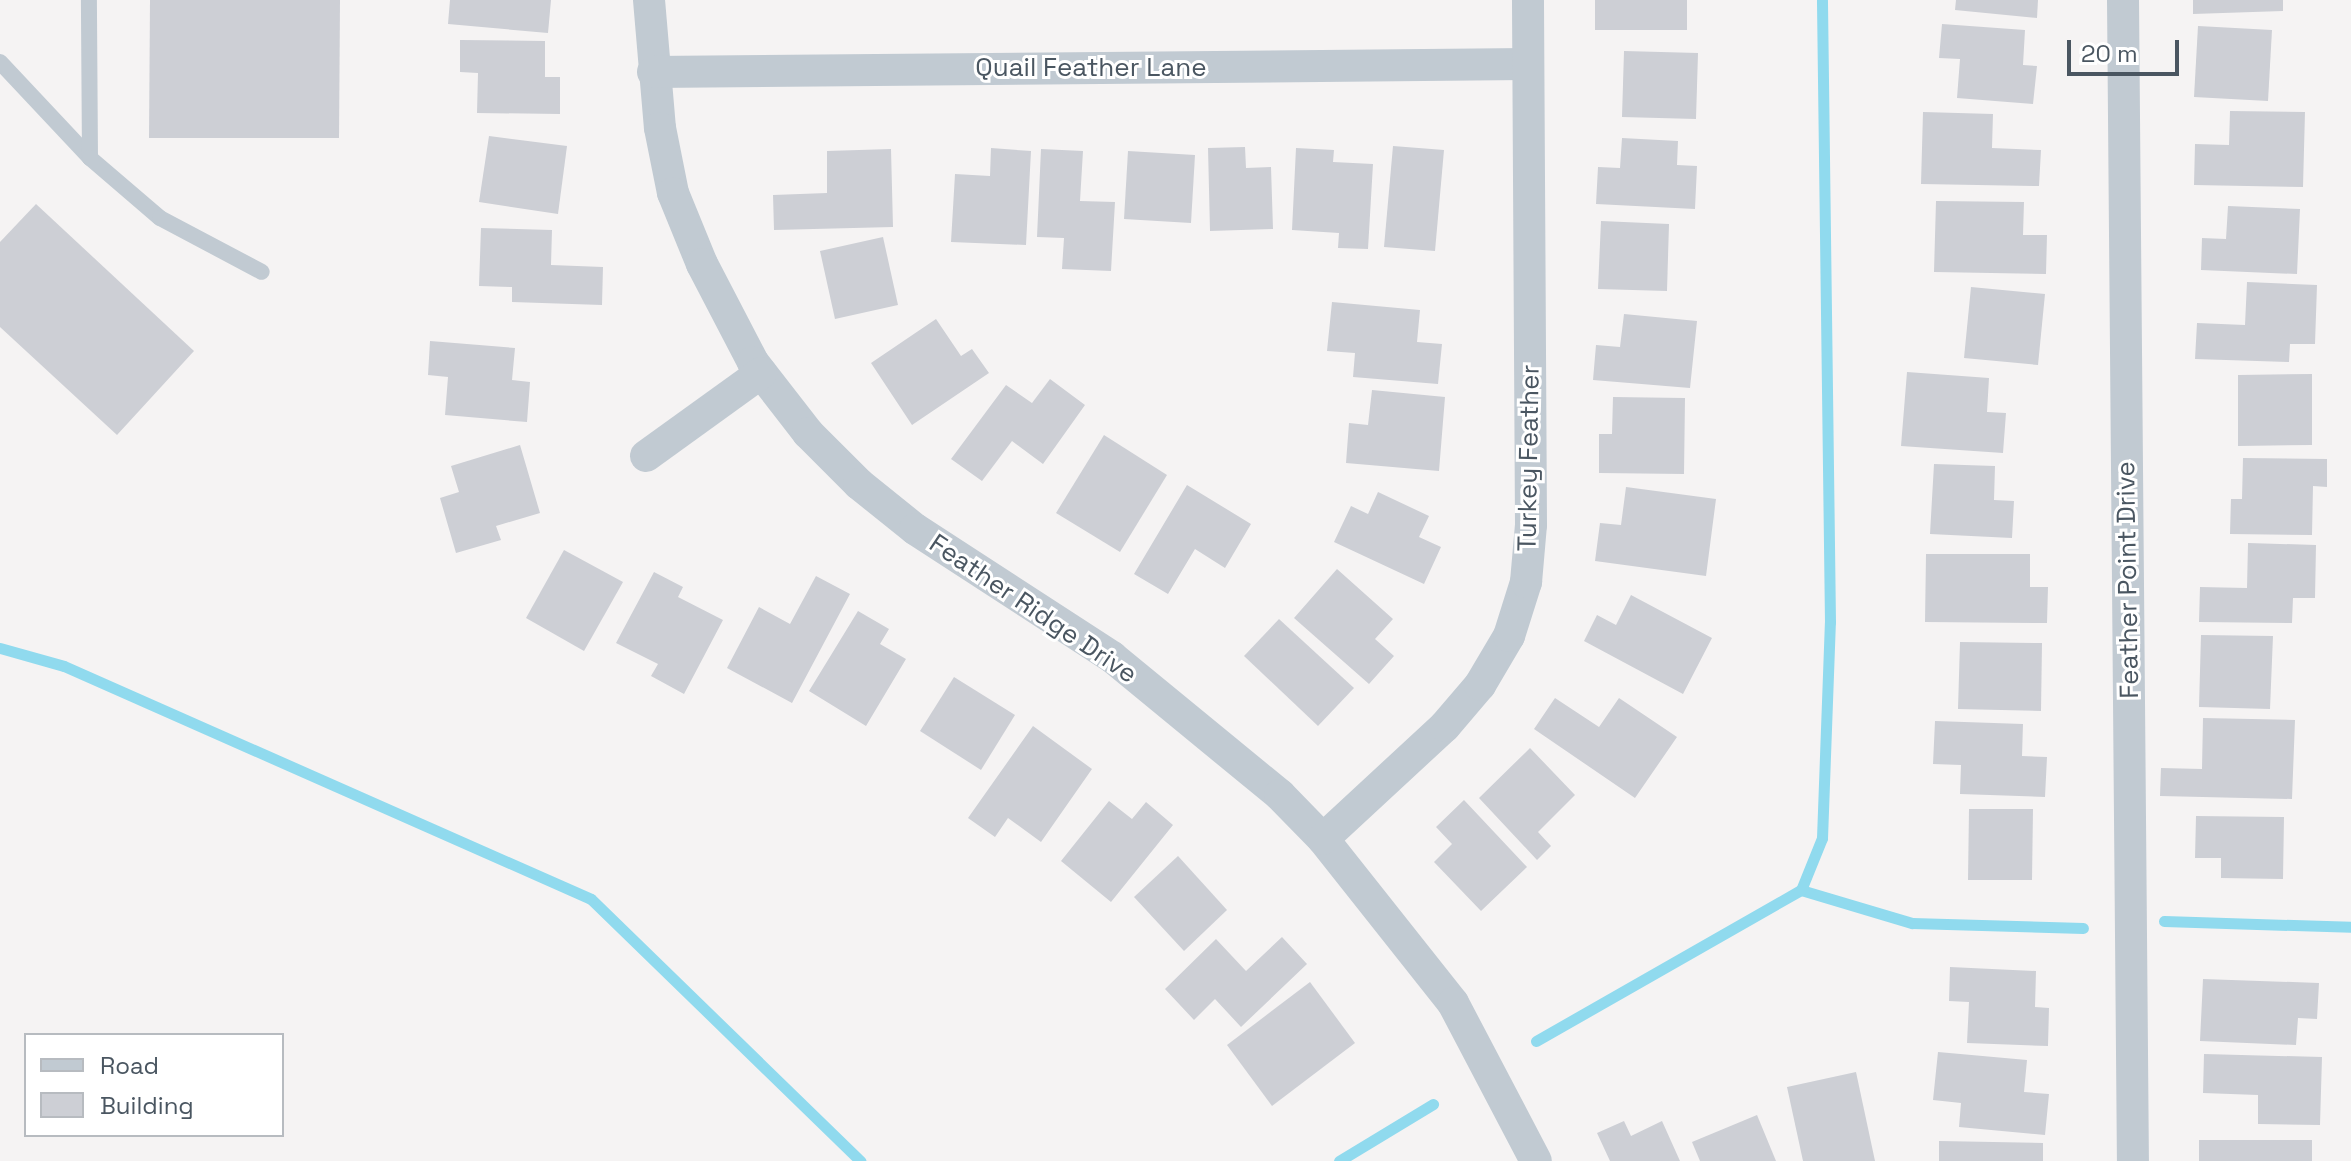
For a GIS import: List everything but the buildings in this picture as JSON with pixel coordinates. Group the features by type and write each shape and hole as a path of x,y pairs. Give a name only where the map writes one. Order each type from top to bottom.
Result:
{"street":[{"name":"Feather Ridge Drive","path":"649,0 653,72 673,193 702,264 761,373 808,433 859,484 915,529 1112,657 1280,795 1323,839 1453,1003 1536,1161"},
{"name":"Turkey Feather","path":"1323,839 1445,726 1480,685 1509,636 1526,582 1531,525 1528,0"},
{"name":"Feather Point Drive","path":"2123,0 2133,1161"},
{"name":"Quail Feather Lane","path":"653,72 1528,64"},
{"path":"646,456 761,373"}],"lane":[{"path":"89,0 90,158"},
{"path":"0,62 90,158 160,218 262,272"}],"waterway":[{"path":"1536,1041 1801,890 1822,838 1830,622 1822,0"},
{"path":"0,648 64,666 591,899 860,1161"},
{"path":"1801,890 1912,923 2083,928"},
{"path":"2164,921 2351,927"},
{"path":"1339,1161 1433,1104"}]}
